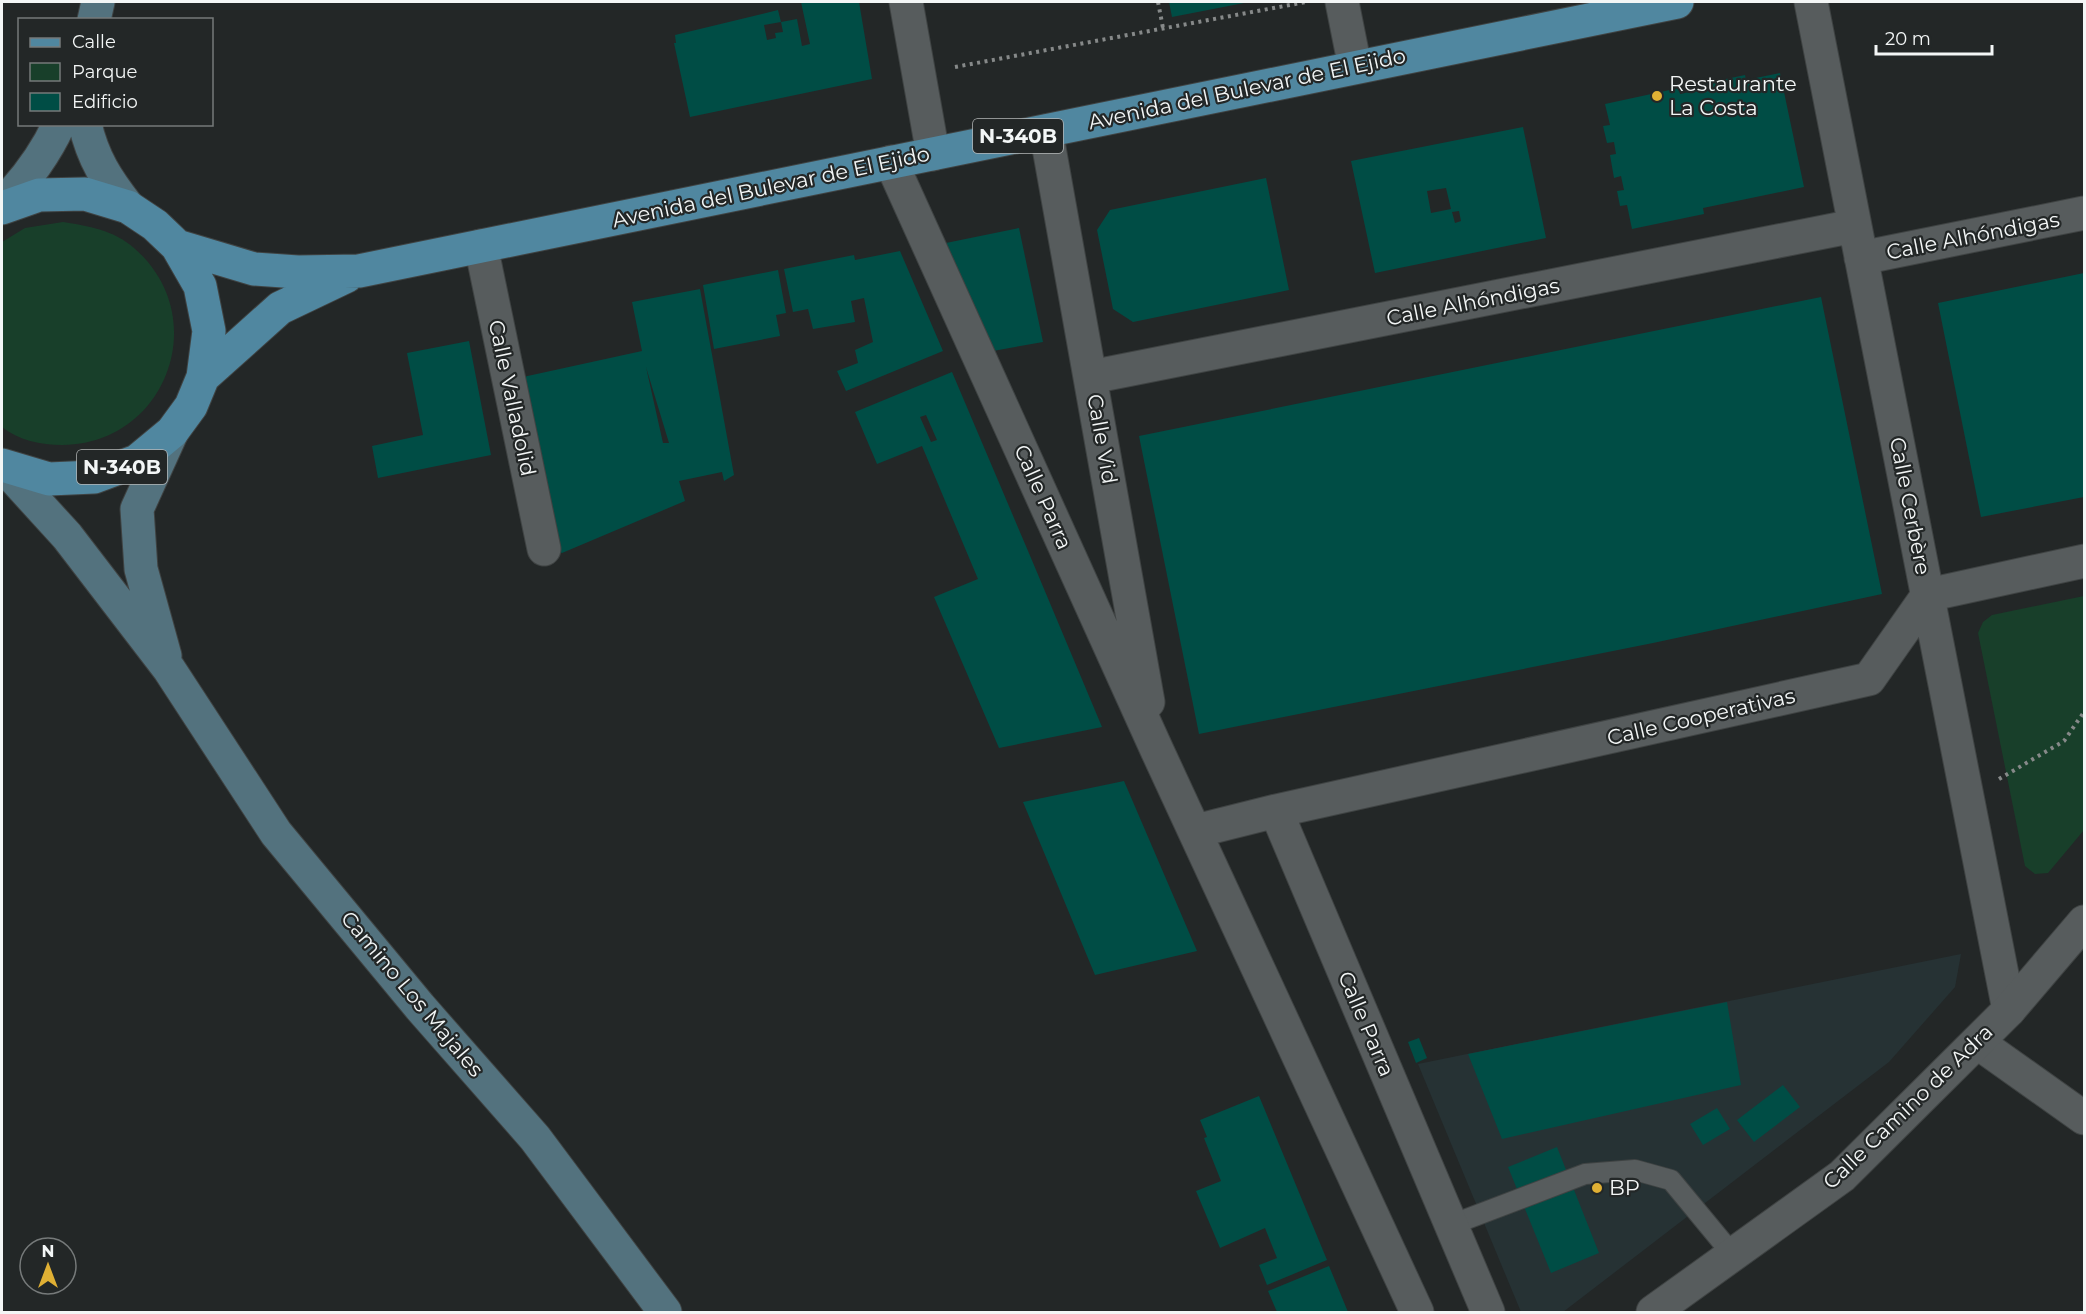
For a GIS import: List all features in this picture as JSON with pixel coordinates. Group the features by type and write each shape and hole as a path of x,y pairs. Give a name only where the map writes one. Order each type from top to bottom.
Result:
{"main road":[{"path":"94,18 98,2"},
{"name":"Avenida del Bulevar de El Ejido","path":"359,271 1677,2"},
{"path":"2,206 49,147 58,126"},
{"path":"86,126 94,157 102,172 128,207"},
{"name":"N-340B","path":"2,206 39,195 85,194 128,207 155,225 177,246 200,286 209,331 203,377 191,406 172,432 137,461 94,477 49,479 3,466"},
{"name":"N-340B","path":"177,246 254,269 298,272 359,271"},
{"name":"N-340B","path":"203,377 280,308 359,271"},
{"path":"169,669 141,569 137,509 172,432"},
{"path":"3,466 67,536 169,669"},
{"name":"Camino Los Majales","path":"169,669 276,833 420,1007 535,1138 665,1312"}],"street":[{"path":"906,2 933,154"},
{"path":"1342,2 1355,67"},
{"name":"Calle Cerbère","path":"1811,2 2009,1011"},
{"name":"Calle Vid","path":"1046,130 1156,748"},
{"name":"Calle Parra","path":"891,162 1156,748 1418,1312"},
{"name":"Calle Alhóndigas","path":"1861,258 2085,213"},
{"name":"Calle Alhóndigas","path":"1091,377 1854,226"},
{"name":"Calle Valladolid","path":"481,246 544,549"},
{"path":"1928,596 2085,561"},
{"name":"Calle Cooperativas","path":"1276,811 1869,679 1928,596"},
{"path":"1196,831 1276,811"},
{"name":"Calle Parra","path":"1276,811 1488,1312"},
{"name":"Calle Camino de Adra","path":"1653,1312 1842,1176 2009,1011 2085,922"},
{"path":"1977,1042 2085,1118"}],"lane":[{"path":"1451,1225 1585,1174 1635,1170 1671,1180 1733,1255"}],"path":[{"path":"1158,2 1162,28"},
{"path":"919,74 1306,2"},
{"path":"1967,796 2064,741 2085,712"}],"shaded area":[{"name":"BP","path":"1961,954 1955,987 1889,1062 1563,1312 1521,1312 1418,1064"}],"green space":[{"path":"63,222 109,233 134,248 158,276 171,308 174,341 167,372 152,401 128,424 98,439 62,445 30,441 2,427 2,242 25,228"},
{"path":"2084,596 2084,830 2048,873 2035,874 2025,866 1978,633 1983,622 1992,615"}],"building":[{"path":"801,2 859,2 872,79 690,117 674,43 676,43 675,35 778,10 781,22 797,19 802,46 810,44","holes":["781,22 783,32 775,33 776,38 767,40 764,25"]},
{"path":"1169,2 1244,2 1244,3 1172,17"},
{"path":"1780,73 1804,187 1703,208 1704,214 1632,229 1627,205 1620,206 1617,191 1624,190 1621,176 1614,178 1610,155 1616,154 1614,142 1607,143 1603,126 1610,125 1605,104 1679,88 1680,94 1694,91 1693,86 1745,75 1746,80"},
{"path":"1523,127 1546,238 1375,273 1351,161","holes":["1446,188 1451,209 1431,213 1427,191","1459,211 1461,221 1455,223 1452,212"]},
{"path":"1266,178 1289,290 1133,322 1113,309 1097,230 1110,210"},
{"path":"1019,228 1043,342 993,351 946,243"},
{"path":"900,251 943,351 846,391 837,371 858,363 855,350 873,342 864,298 851,301 855,322 813,329 808,309 793,312 784,269 854,255 855,260"},
{"path":"778,270 786,313 776,315 780,336 714,349 703,285"},
{"path":"2084,273 2084,497 1981,517 1938,303"},
{"path":"700,289 734,475 724,481 722,472 679,481 685,501 562,553 554,551 523,377 642,351 632,302","holes":["646,367 669,443 663,443"]},
{"path":"1821,297 1882,594 1653,643 1199,734 1139,436"},
{"path":"469,341 491,455 378,478 372,446 423,435 407,353"},
{"path":"952,372 1102,727 999,748 934,597 978,579 922,446 877,464 855,412","holes":["926,415 937,440 931,442 920,417"]},
{"path":"1124,781 1197,951 1095,975 1023,802"},
{"path":"1727,1002 1741,1085 1502,1139 1468,1054"},
{"path":"1419,1038 1427,1058 1416,1063 1408,1042"},
{"path":"1783,1085 1800,1107 1754,1142 1737,1120"},
{"path":"1259,1096 1327,1260 1267,1285 1259,1265 1277,1258 1265,1228 1220,1248 1196,1191 1221,1181 1204,1138 1207,1137 1200,1120"},
{"path":"1717,1108 1730,1129 1703,1145 1690,1124"},
{"path":"1557,1147 1599,1253 1551,1273 1508,1167"},
{"path":"1329,1266 1348,1312 1277,1312 1268,1291"}],"place":[{"name":"Restaurante La Costa","path":"1657,96"},
{"name":"BP","path":"1597,1188"}]}
